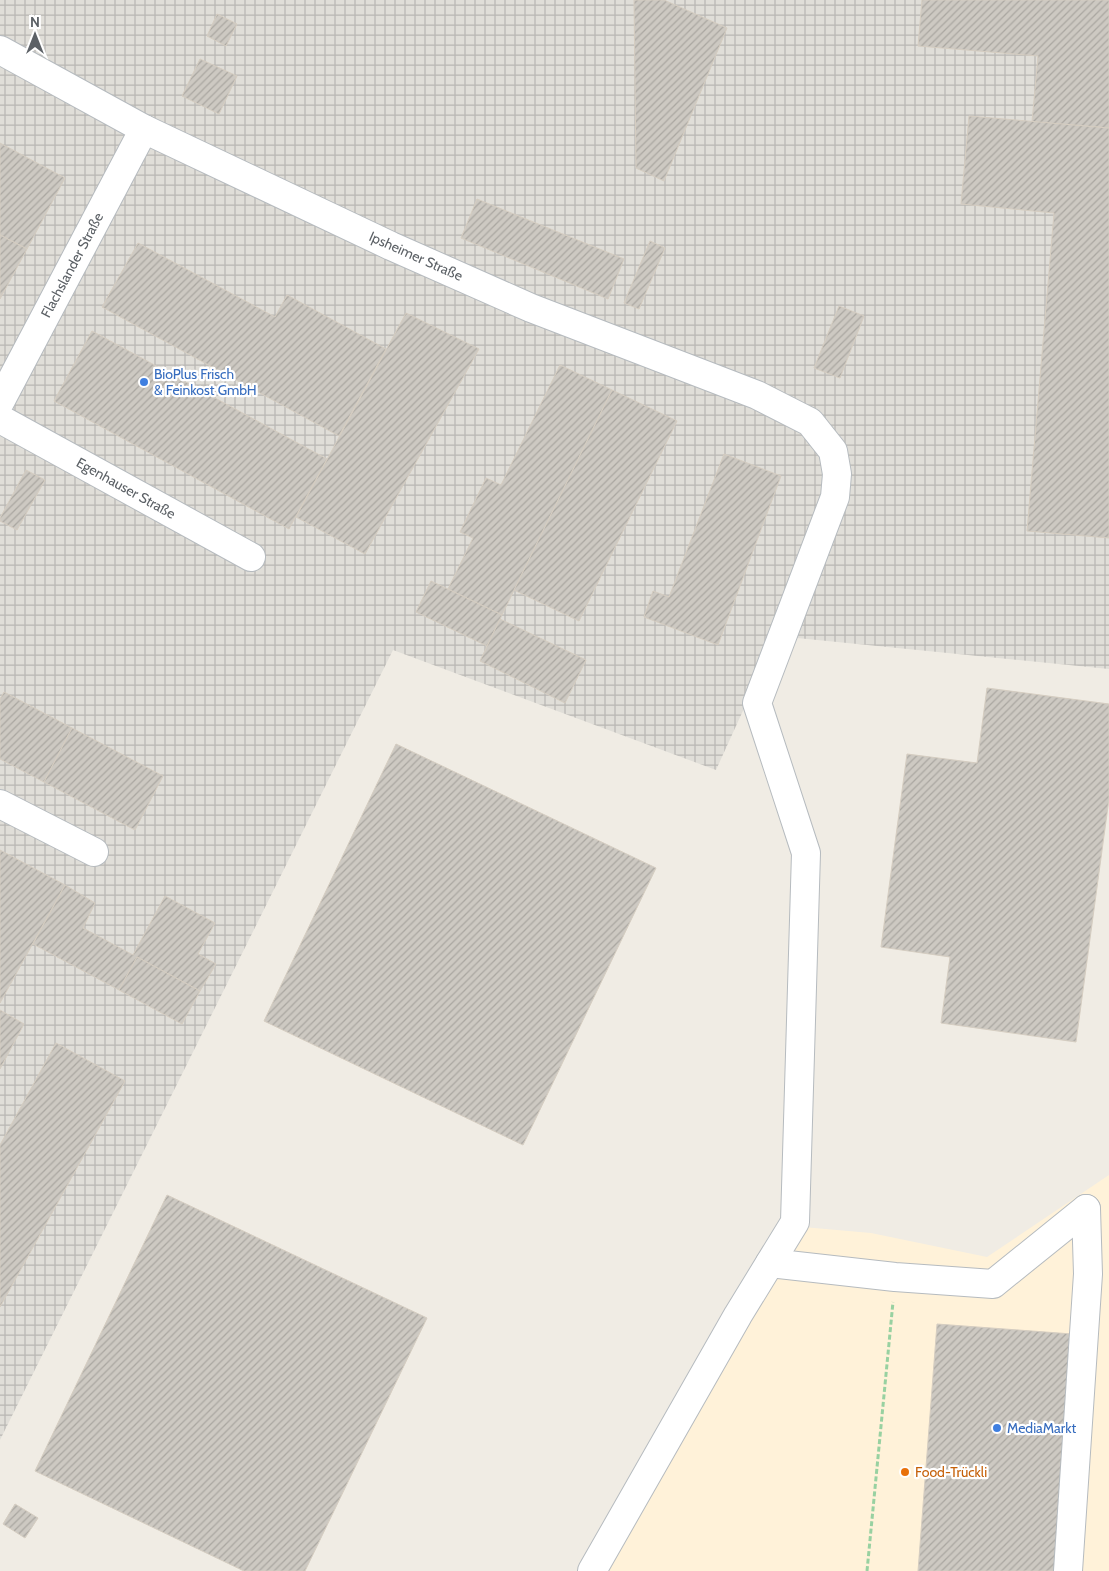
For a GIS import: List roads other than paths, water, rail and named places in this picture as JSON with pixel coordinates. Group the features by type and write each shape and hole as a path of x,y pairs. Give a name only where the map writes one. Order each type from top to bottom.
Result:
{"street":[{"name":"Ipsheimer Straße","path":"0,50 144,129 391,246 522,304 757,395 810,422 833,451 837,474 835,497 757,702 806,853 795,1222 770,1263"},
{"name":"Flachslander Straße","path":"0,402 144,129"},
{"name":"Egenhauser Straße","path":"0,419 251,557"},
{"path":"0,804 94,852"},
{"path":"592,1571 738,1315 770,1263 895,1277 993,1284 1086,1209 1088,1274 1068,1571"}],"place":[{"name":"BioPlus Frisch & Feinkost GmbH","path":"144,382"},
{"name":"MediaMarkt","path":"997,1428"},
{"name":"Food-Trückli","path":"905,1472"}]}
